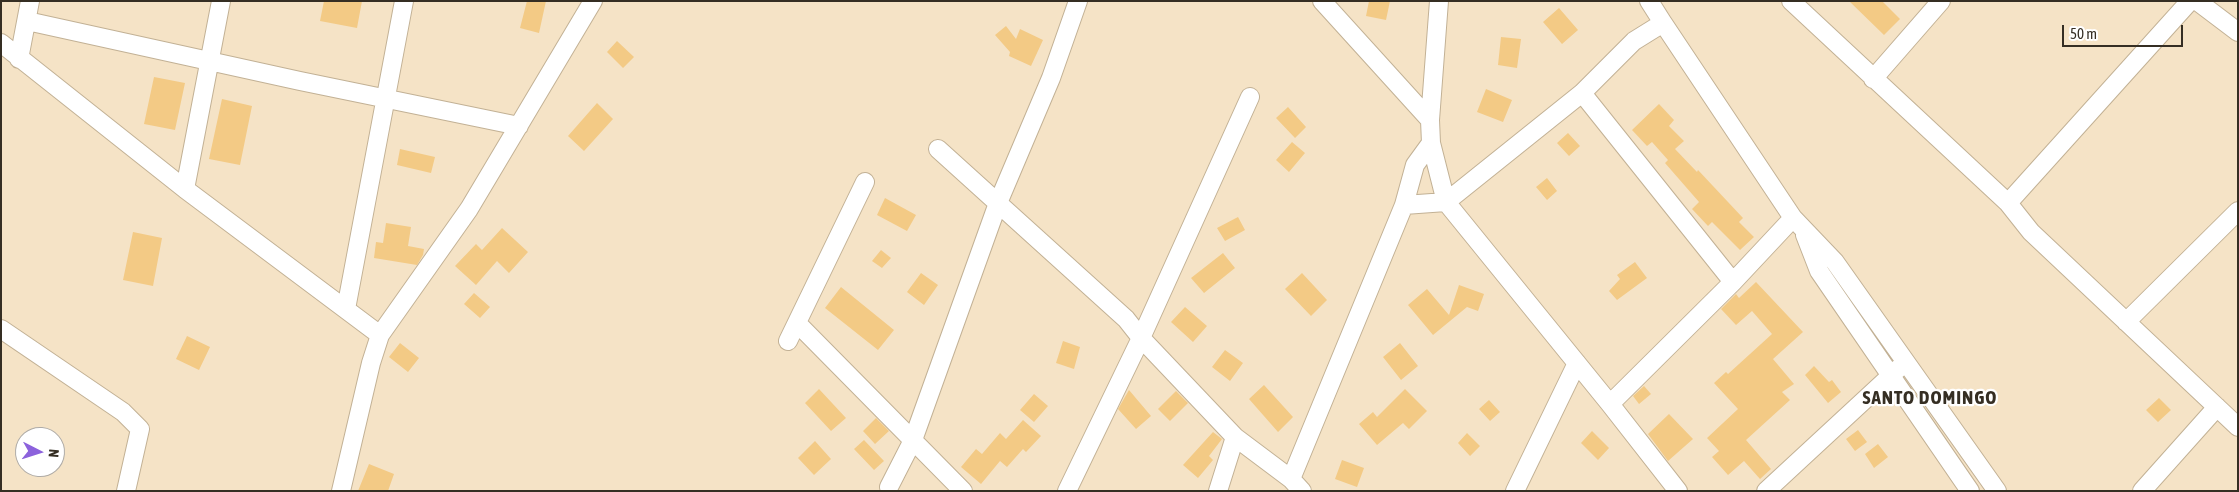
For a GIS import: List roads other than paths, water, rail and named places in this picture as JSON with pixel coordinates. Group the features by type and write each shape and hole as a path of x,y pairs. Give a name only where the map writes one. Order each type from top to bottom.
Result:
{"street":[{"path":"19,59 30,1"},
{"path":"185,189 221,1"},
{"path":"346,309 404,1"},
{"path":"341,491 371,362 380,335 469,209 594,1"},
{"path":"889,487 912,440 998,203 1051,78 1078,1"},
{"path":"1322,1 1430,120"},
{"path":"1439,1 1430,120 1431,143 1446,202 1678,491"},
{"path":"1649,1 1798,224 1819,271 1970,491"},
{"path":"1791,1 2008,203 2031,232 2238,427"},
{"path":"1873,78 1941,1"},
{"path":"2008,203 2190,1"},
{"path":"2197,1 2238,32"},
{"path":"27,21 519,126"},
{"path":"1404,205 1446,202 1582,92 1634,41 1663,23"},
{"path":"1,43 185,189 380,335"},
{"path":"1582,92 1733,282"},
{"path":"1067,491 1140,338 1250,96"},
{"path":"938,149 1126,318 1140,338 1235,437 1296,485 1404,205 1415,165 1431,143"},
{"path":"788,341 798,324 865,182"},
{"path":"2126,322 2238,211"},
{"path":"1610,404 1733,282 1798,224"},
{"path":"1798,224 1835,262 1997,491"},
{"path":"798,324 963,491"},
{"path":"1,329 123,412 140,428 126,491"},
{"path":"1766,491 1907,362"},
{"path":"1515,491 1577,363"},
{"path":"2142,491 2217,407"},
{"path":"1218,491 1235,437"}],"district":[{"name":"SANTO DOMINGO","path":"1930,398"}]}
